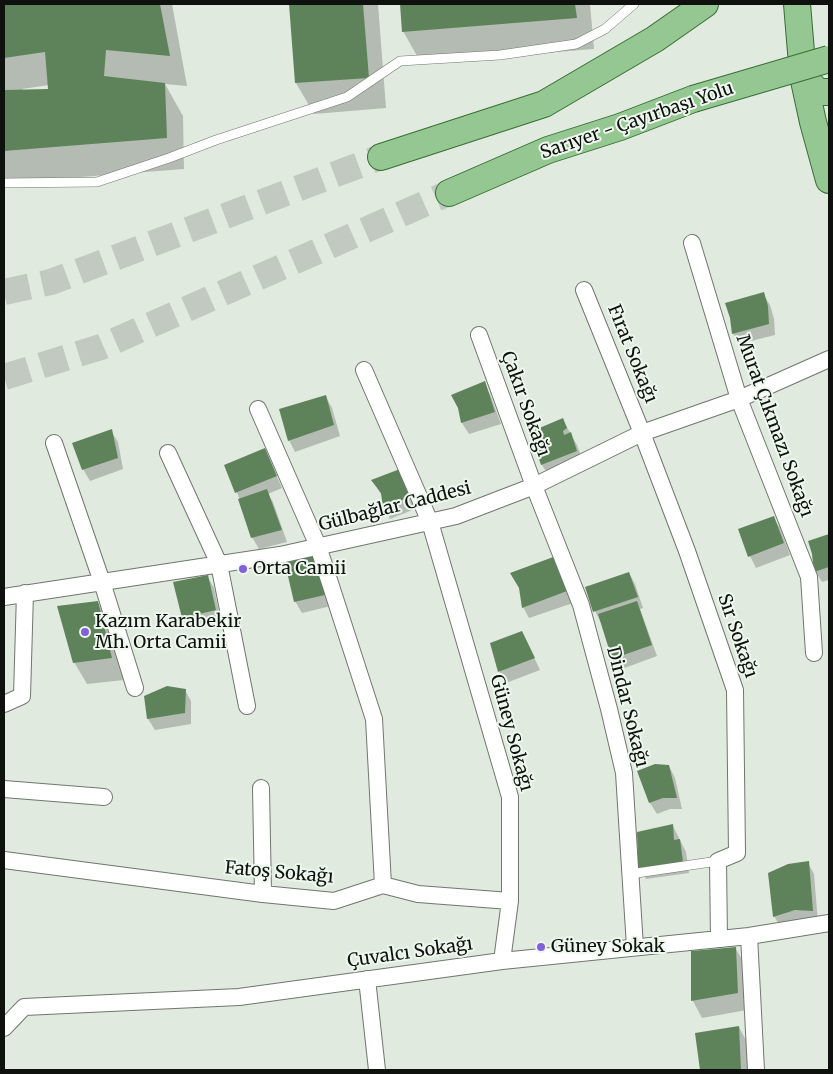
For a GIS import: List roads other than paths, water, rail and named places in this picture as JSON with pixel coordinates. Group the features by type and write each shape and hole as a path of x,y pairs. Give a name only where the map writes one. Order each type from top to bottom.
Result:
{"main road":[{"path":"382,157 544,104 655,39 705,4"},
{"path":"797,4 803,76 821,130 829,180"},
{"name":"Sarıyer - Çayırbaşı Yolu","path":"450,193 548,150 620,127 693,99 829,58"},
{"path":"803,76 818,92 829,92"}],"street":[{"name":"Murat Çıkmazı Sokağı","path":"692,243 740,399 809,577 814,653"},
{"name":"Fırat Sokağı","path":"584,290 642,433"},
{"name":"Çakır Sokağı","path":"479,335 534,486"},
{"name":"Gülbağlar Caddesi","path":"4,596 280,555 456,516 534,486 642,433 740,399 829,359"},
{"name":"Güney Sokağı","path":"364,370 430,522 510,797 510,901 502,961"},
{"path":"258,409 318,546 374,719 383,885 418,894 510,901"},
{"name":"Sır Sokağı","path":"642,433 687,551 735,690 737,853 718,861"},
{"path":"54,443 102,582 135,688"},
{"path":"168,453 219,564 247,706"},
{"name":"Dindar Sokağı","path":"534,486 581,604 624,773 635,947"},
{"path":"4,704 22,696 25,593"},
{"path":"261,788 263,894"},
{"path":"4,789 104,797"},
{"name":"Fatoş Sokağı","path":"4,860 263,894 334,901 383,885"},
{"path":"718,861 718,939"},
{"name":"Çuvalcı Sokağı","path":"4,1028 24,1007 239,997 502,961 749,936 829,923"},
{"path":"749,936 756,1070"},
{"path":"367,979 377,1070"}],"lane":[{"path":"4,183 97,182 347,97 400,61 500,55 576,44 605,28 634,4"},
{"path":"630,874 718,861"}],"tunnel":[{"path":"4,292 51,282 381,157"},
{"path":"4,377 101,347 449,193"}],"place":[{"name":"Orta Camii","path":"243,569"},
{"name":"Kazım Karabekir Mh. Orta Camii","path":"85,632"},
{"name":"Güney Sokak","path":"541,947"}]}
